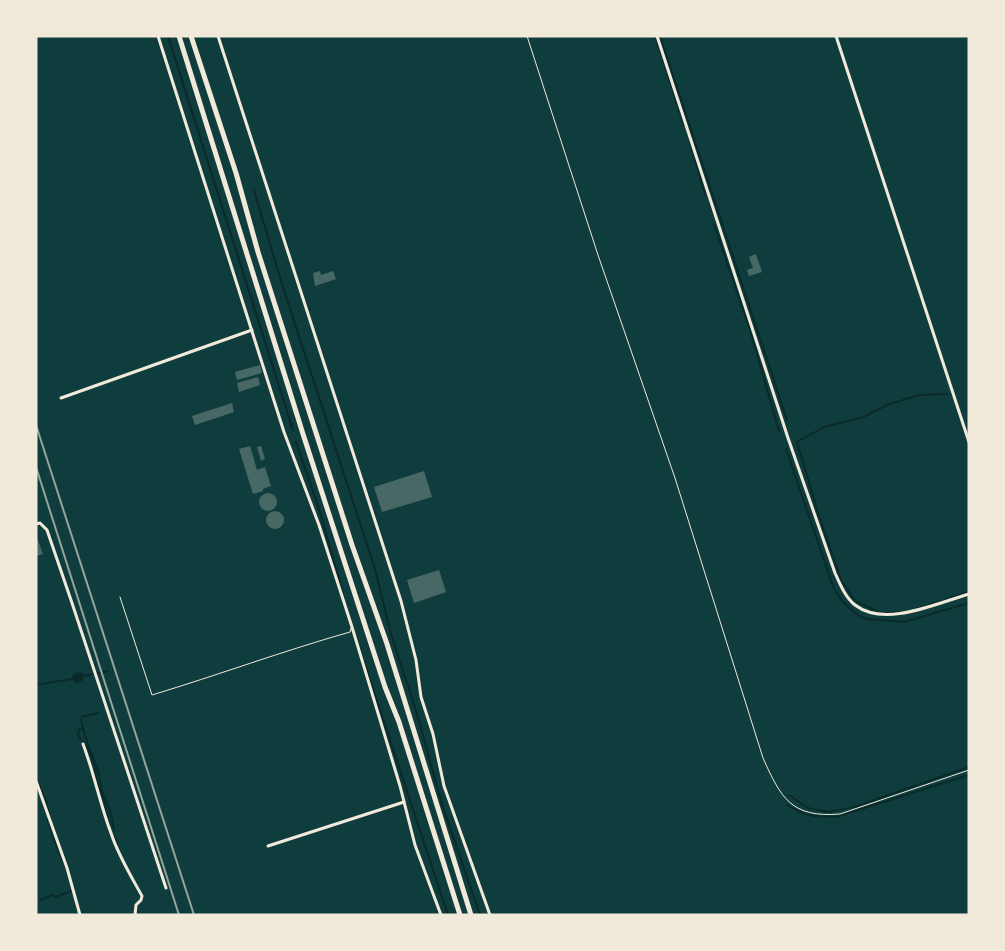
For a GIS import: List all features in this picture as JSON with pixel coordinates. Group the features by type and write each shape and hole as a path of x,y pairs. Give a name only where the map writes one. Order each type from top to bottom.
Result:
{"highway":[{"path":"180,36 303,434 385,687 399,722 460,915"},
{"path":"191,36 236,173 258,252 352,545 393,663 471,915"}],"street":[{"path":"158,36 284,432 319,525 352,627 415,845 442,915"},
{"path":"218,36 401,601 416,660 421,697 433,734 444,786 490,915"},
{"path":"657,36 788,438 834,573 843,592 854,604 865,611 887,615 902,614 969,594"},
{"path":"836,36 969,442"},
{"path":"61,398 252,330"},
{"path":"38,523 47,530 166,888"},
{"path":"83,744 112,835 142,896 136,905 135,915"},
{"path":"36,781 67,868 80,915"},
{"path":"268,846 404,802"}],"lane":[{"path":"527,36 598,255 675,478 763,758 778,788 791,804 808,813 823,815 840,814 969,770"},
{"path":"120,597 152,695 350,632 352,627"}],"building":[{"path":"756,254 762,272 749,276 747,270 753,268 749,257"},
{"path":"320,271 321,275 333,271 336,279 315,286 313,273"},
{"path":"260,365 262,373 237,380 235,372"},
{"path":"258,377 260,385 239,392 237,383"},
{"path":"232,403 234,412 195,425 192,416"},
{"path":"250,446 257,470 265,467 271,486 253,494 239,449"},
{"path":"261,446 265,459 261,461 257,447"},
{"path":"424,471 432,497 382,512 374,487"},
{"path":"268,493 274,496 277,502 274,508 268,511 262,508 259,502 262,496"},
{"path":"275,511 281,514 284,520 281,526 275,529 269,526 266,520 269,514"},
{"path":"36,535 43,554 36,556"},
{"path":"439,570 446,592 414,603 407,580"}],"waterway":[{"path":"168,36 293,430"},
{"path":"655,36 684,125"},
{"path":"660,36 787,420"},
{"path":"690,142 705,195"},
{"path":"254,190 281,281 375,569 391,634 417,714 441,801 480,915"},
{"path":"714,224 751,333 779,431"},
{"path":"900,612 881,613 855,601 841,580 819,516 797,442 824,427 863,417 887,405 919,395 947,394"},
{"path":"296,442 320,512 343,594"},
{"path":"786,449 834,589 843,602 859,616 867,619 904,622 969,603"},
{"path":"916,609 969,592"},
{"path":"356,637 448,915"},
{"path":"79,677 108,671"},
{"path":"36,685 77,678"},
{"path":"98,713 82,717 81,720 99,773 101,789 110,810 114,830"},
{"path":"83,729 79,730 78,735 89,751 110,825"},
{"path":"789,795 808,808 828,812 854,807 969,767"},
{"path":"787,805 802,813 813,816 836,817 969,775"},
{"path":"36,778 46,801 51,820"},
{"path":"40,900 52,895 55,897 72,891 67,871 48,820"},
{"path":"114,837 117,844"}],"railway":[{"path":"36,425 194,915"},
{"path":"36,467 179,915"}]}
